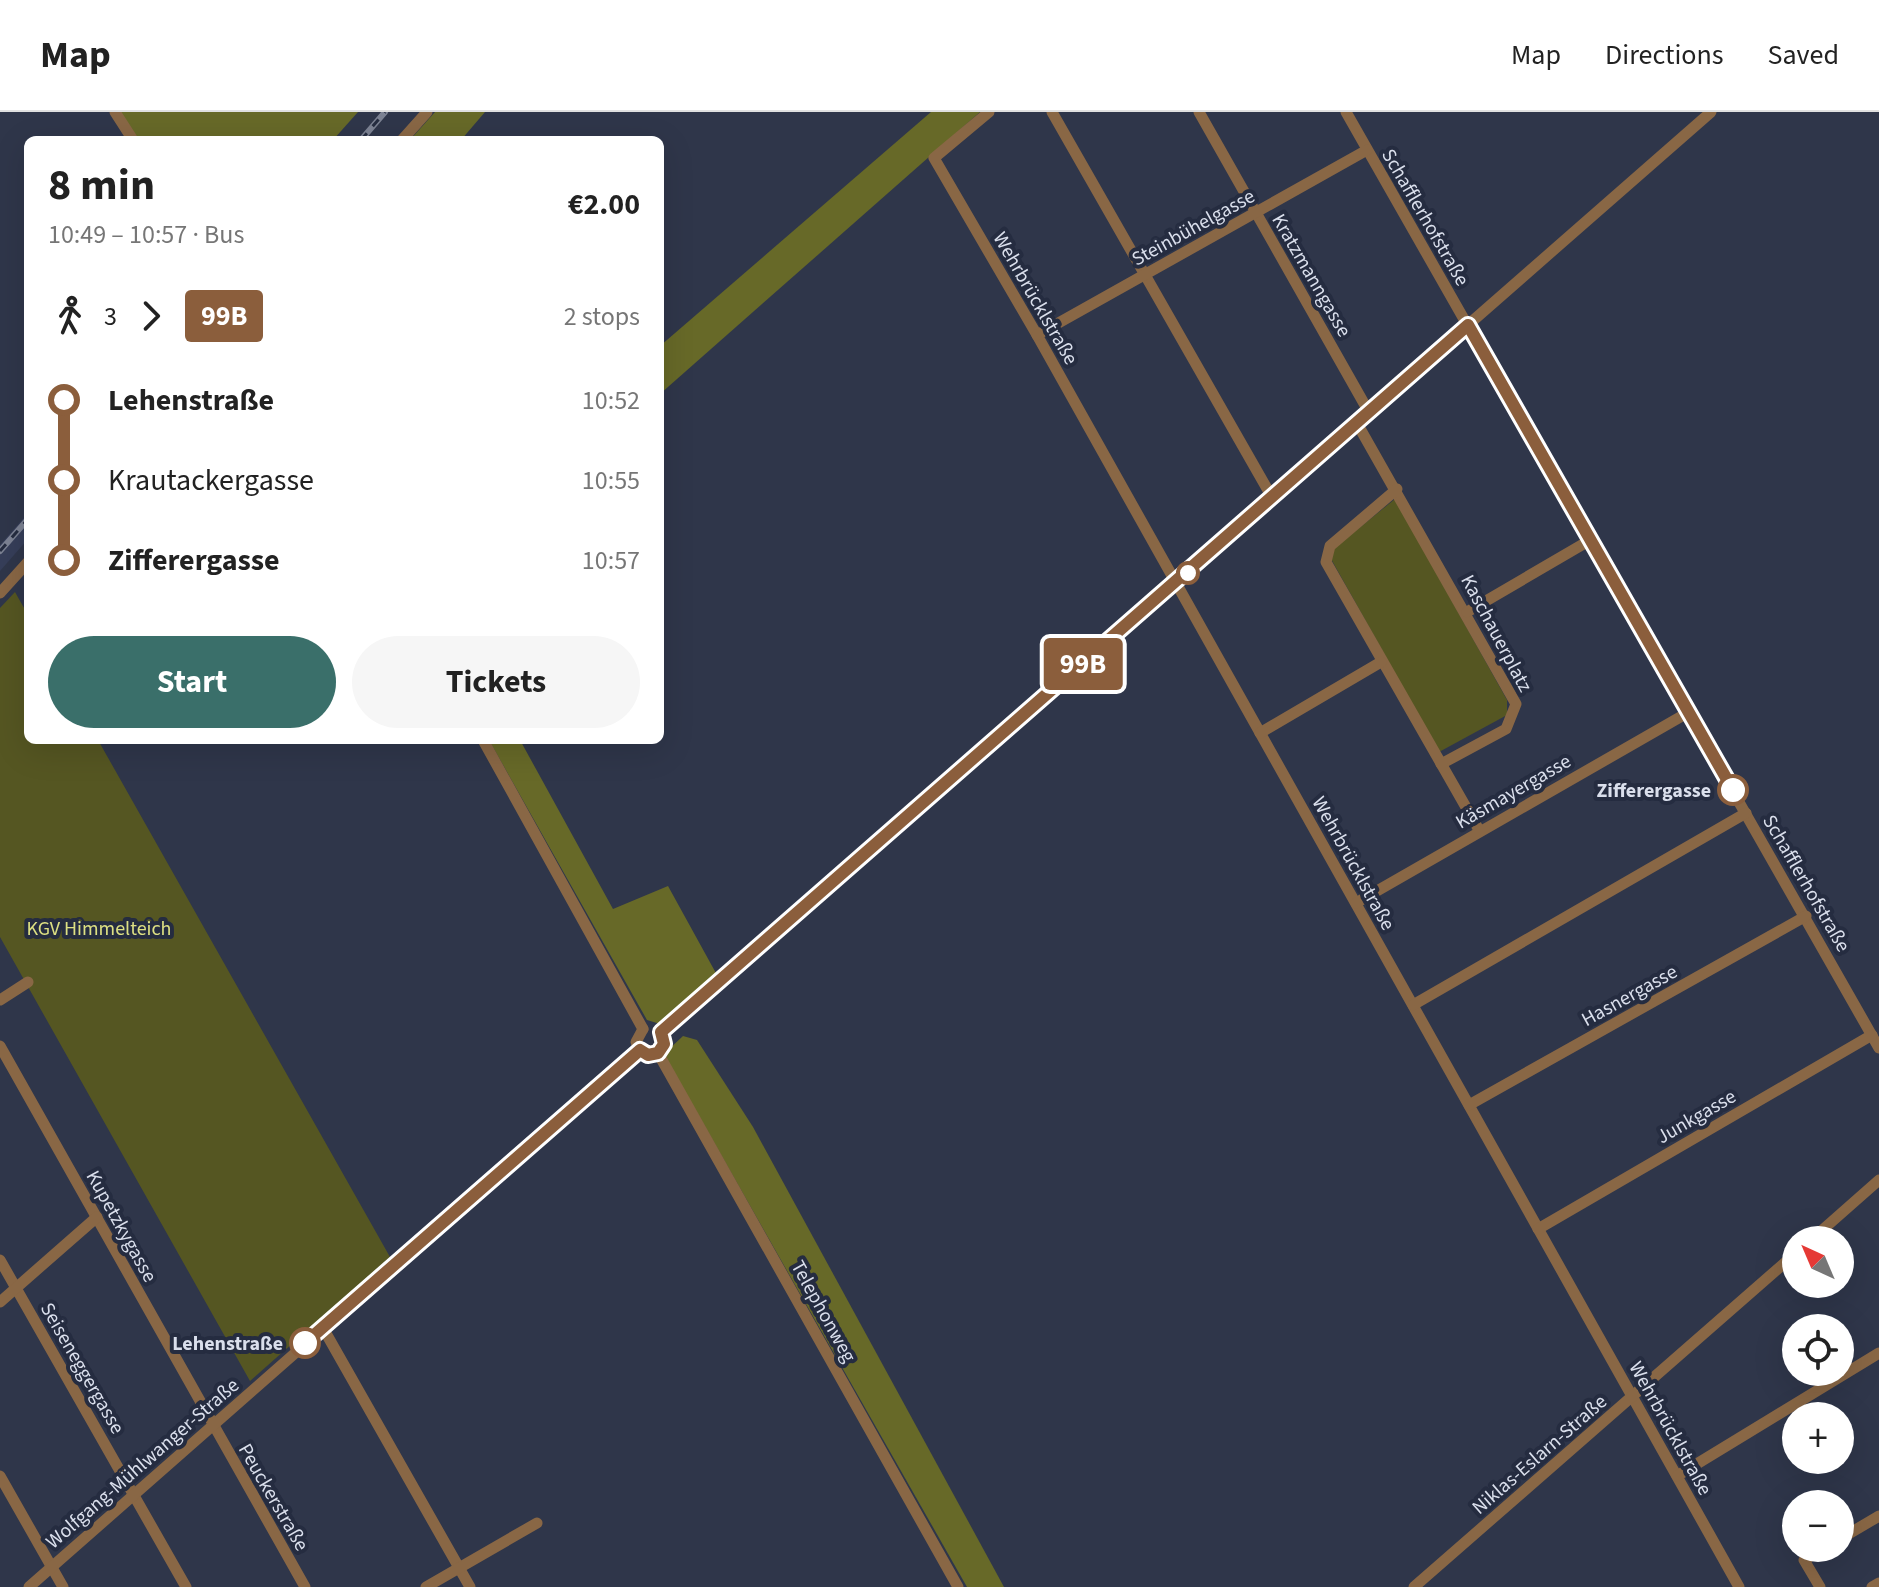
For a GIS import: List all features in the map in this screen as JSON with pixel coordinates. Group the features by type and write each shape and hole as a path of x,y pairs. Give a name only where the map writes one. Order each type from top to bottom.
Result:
{"street":[{"path":"115,112 130,136"},
{"path":"406,136 427,112"},
{"name":"Wehrbrücklstraße","path":"989,112 934,158 1037,335 1739,1587"},
{"path":"1052,112 1273,499"},
{"name":"Kratzmanngasse","path":"1199,112 1370,414"},
{"name":"Schafflerhofstraße","path":"1346,112 1592,539 1879,1048"},
{"path":"661,1032 1358,425 1711,112"},
{"name":"Steinbühelgasse","path":"1037,335 1367,150"},
{"name":"Kaschauerplatz","path":"1358,425 1513,695 1514,717 1506,729 1441,764"},
{"path":"1397,489 1326,553 1328,571 1479,830"},
{"path":"1467,612 1592,539"},
{"path":"0,593 24,566"},
{"path":"1260,733 1381,662"},
{"name":"Käsmayergasse","path":"1356,903 1689,712"},
{"path":"485,744 643,1029"},
{"path":"1413,1005 1746,813"},
{"name":"Hasnergasse","path":"1469,1105 1806,916"},
{"path":"0,1000 28,982"},
{"path":"643,1029 661,1032 664,1044 658,1053 648,1055 640,1050 636,1042 643,1029"},
{"name":"Junkgasse","path":"1538,1229 1872,1035"},
{"name":"Kupetzkygasse","path":"0,1046 212,1425"},
{"name":"Wolfgang-Mühlwanger-Straße","path":"29,1587 640,1050"},
{"name":"Telephonweg","path":"658,1053 958,1587"},
{"path":"1827,1226 1879,1180"},
{"path":"0,1302 97,1217"},
{"name":"Seiseneggergasse","path":"0,1260 186,1587"},
{"name":"Niklas-Eslarn-Straße","path":"1414,1587 1782,1265"},
{"path":"323,1328 470,1587"},
{"path":"1677,1476 1879,1353"},
{"name":"Peuckerstraße","path":"212,1425 305,1587"},
{"path":"0,1476 63,1587"},
{"path":"1854,1531 1879,1516"},
{"path":"426,1587 537,1523"},
{"path":"1805,1562 1820,1587"},
{"path":"1872,1587 1879,1583"}],"shaded area":[{"path":"120,112 358,112 337,136 136,136"},
{"path":"435,112 485,112 464,136 414,136"},
{"path":"931,112 980,112 664,390 664,343"},
{"path":"24,518 24,544 0,571 0,545"},
{"path":"491,744 522,744 613,909 668,886 717,975 668,1020 660,1024 647,1020"},
{"path":"683,1036 697,1040 753,1127 1004,1587 967,1587 666,1058 667,1051"}],"green space":[{"path":"1395,499 1507,700 1507,715 1439,752 1330,557 1332,550"},
{"name":"KGV Himmelteich","path":"15,592 24,608 24,744 100,744 390,1257 250,1381 0,937 0,608"}],"railway":[{"path":"364,136 385,112"},
{"path":"0,551 24,524"}],"bus line":[{"name":"99B","path":"305,1343 640,1050 648,1055 658,1053 664,1044 661,1032 1294,481 1468,325 1733,790"}],"place":[{"name":"Zifferergasse","path":"1733,790"},
{"name":"Lehenstraße","path":"305,1343"}]}
